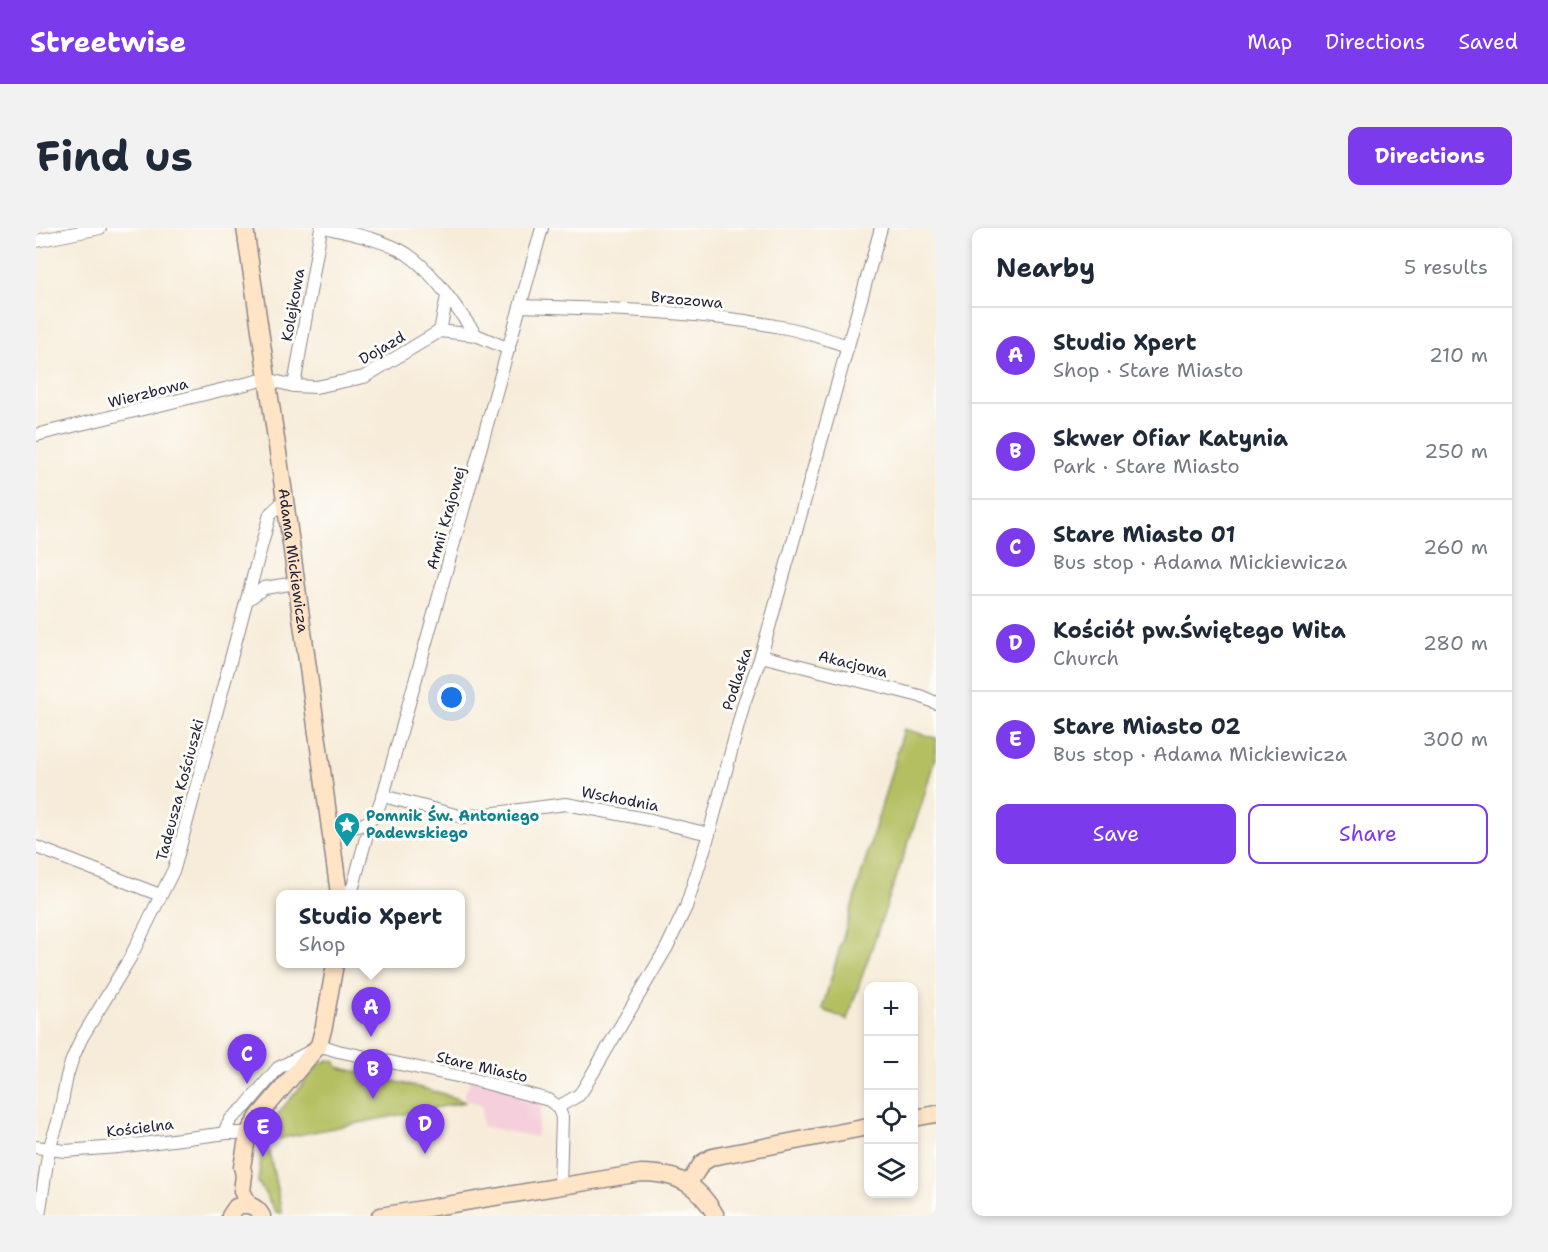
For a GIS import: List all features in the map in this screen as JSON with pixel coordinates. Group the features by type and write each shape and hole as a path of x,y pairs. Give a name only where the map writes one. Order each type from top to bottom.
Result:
{"main road":[{"name":"Adama Mickiewicza","path":"245,228 338,890"},
{"path":"262,1216 256,1208 238,1209 248,1133 258,1117 317,1047 324,1026 334,968"},
{"path":"918,1117 936,1114"},
{"path":"688,1183 702,1163 712,1156 864,1128"},
{"path":"380,1216 641,1173 668,1175 688,1183 710,1204 716,1216"}],"street":[{"path":"36,240 100,228"},
{"name":"Kolejkowa","path":"294,386 321,228"},
{"path":"328,228 376,240 406,254 435,279 476,335"},
{"name":"Armii Krajowej","path":"329,828 362,825 375,815 383,796 542,228"},
{"name":"Podlaska","path":"558,1107 579,1095 584,1088 667,947 686,907 709,834 744,703 761,656 880,228"},
{"path":"447,296 440,331 476,335 509,350"},
{"name":"Brzozowa","path":"521,306 707,316 788,329 848,346"},
{"name":"Dojazd","path":"266,379 294,386 316,387 364,377 440,331"},
{"name":"Wierzbowa","path":"36,435 266,379"},
{"name":"Tadeusza Kościuszki","path":"38,1214 49,1149 58,1122 67,1076 81,1039 130,958 174,869 270,514 285,500"},
{"path":"247,600 264,588 296,583"},
{"name":"Akacjowa","path":"761,656 920,696 936,703"},
{"name":"Wschodnia","path":"383,796 463,817 566,804 709,834"},
{"path":"350,890 366,838"},
{"path":"36,847 160,895"},
{"path":"226,1133 231,1119 245,1107 278,1068 317,1047"},
{"name":"Stare Miasto","path":"317,1047 471,1078 549,1100 558,1107"},
{"path":"558,1107 563,1124 560,1186"},
{"name":"Kościelna","path":"36,1147 65,1151 118,1147 226,1133 248,1133"}],"shaded area":[{"path":"471,1079 543,1097 536,1137 482,1126 482,1106 463,1098"}],"green space":[{"path":"904,729 936,738 936,754 922,803 847,1020 822,1009"},
{"path":"328,1060 336,1062 338,1067 441,1093 465,1102 267,1141 267,1128 320,1064"},
{"path":"267,1141 282,1213 276,1212 258,1182 263,1142"}],"place":[{"name":"Pomnik Św. Antoniego Padewskiego","path":"347,848"},
{"name":"Studio Xpert","path":"371,1037"},
{"name":"Stare Miasto 01","path":"247,1084"},
{"name":"Skwer Ofiar Katynia","path":"373,1099"},
{"name":"Kościół pw.Świętego Wita","path":"425,1154"},
{"name":"Stare Miasto 02","path":"263,1157"}]}
